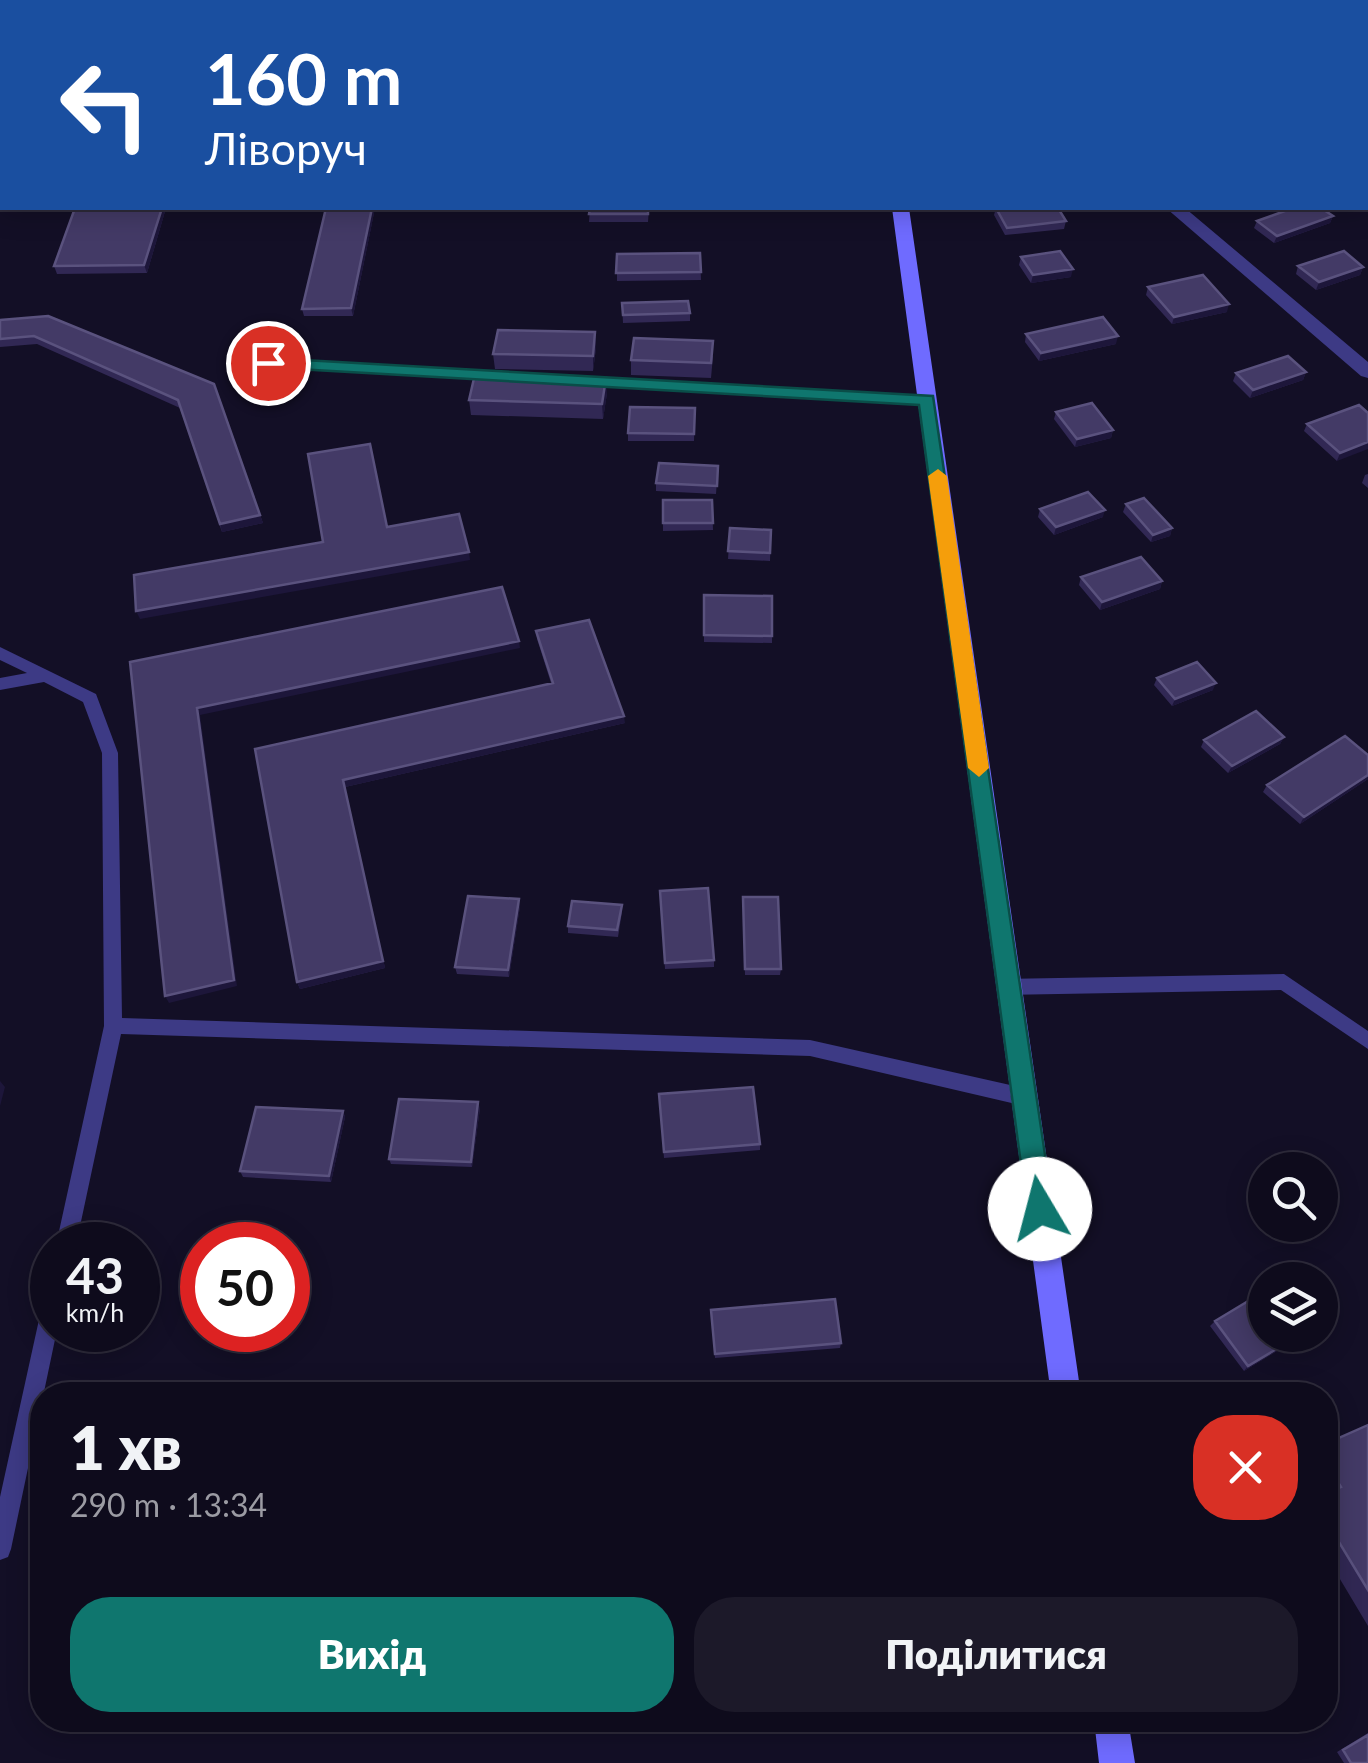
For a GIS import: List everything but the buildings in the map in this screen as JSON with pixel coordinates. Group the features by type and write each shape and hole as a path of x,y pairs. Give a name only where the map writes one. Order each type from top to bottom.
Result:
{"main road":[{"path":"900,210 1064,1382"},
{"path":"1114,1732 1118,1763"}],"street":[{"path":"1178,210 1368,372"}],"lane":[{"path":"268,363 520,377"},
{"path":"559,380 927,400"},
{"path":"0,653 90,698 110,753 113,1026 71,1222"},
{"path":"0,684 46,676"},
{"path":"1009,986 1284,982 1368,1041"},
{"path":"113,1026 810,1048 1024,1097"},
{"path":"36,1382 42,1352"},
{"path":"0,1549 30,1409"}],"slow traffic":[{"path":"938,476 979,768"}],"route":[{"path":"268,363 927,400 1040,1209"}]}
